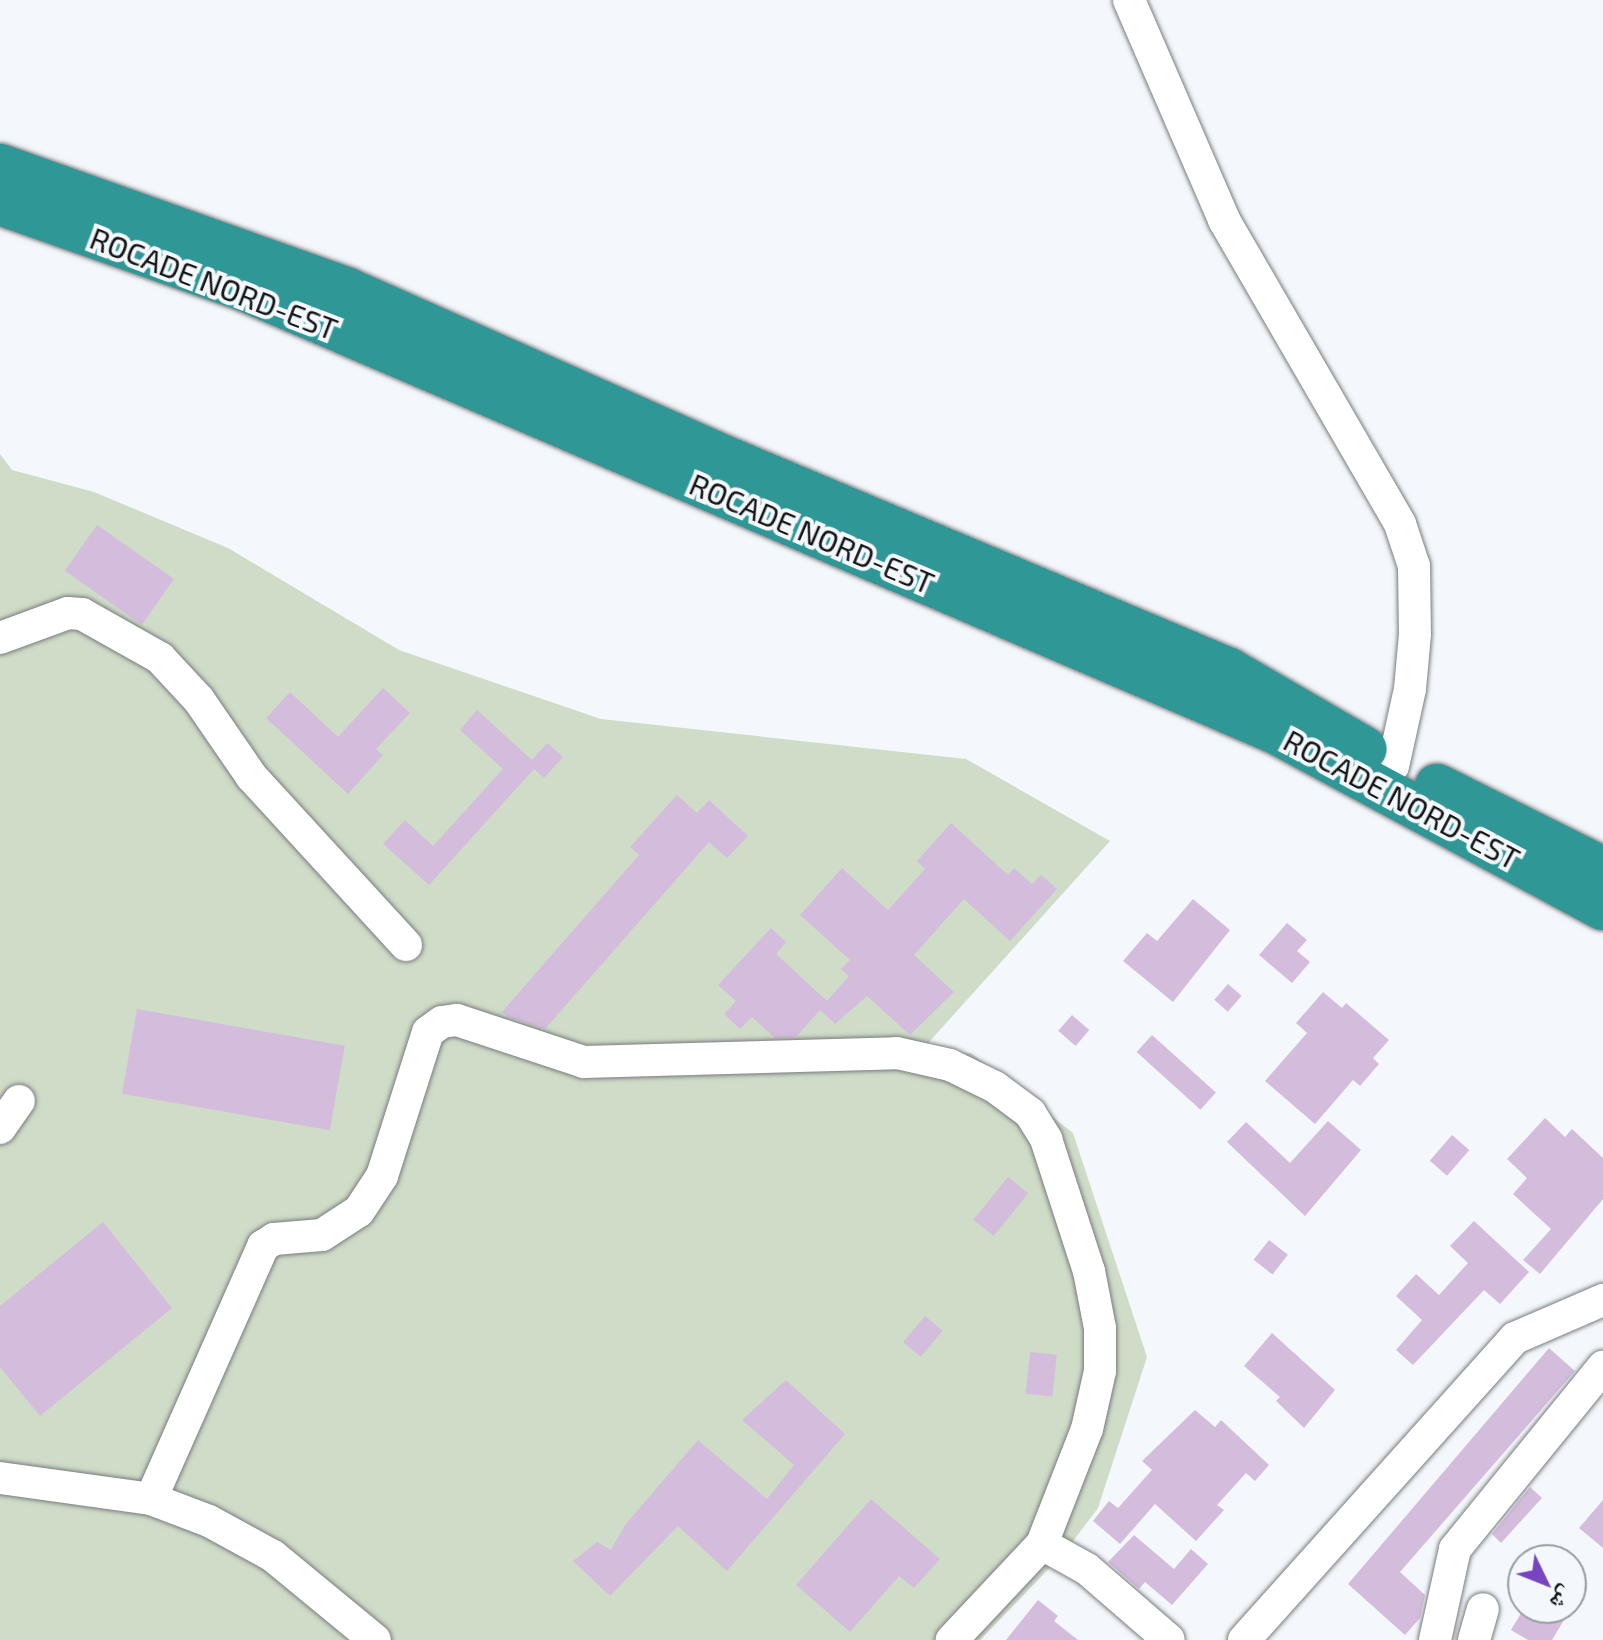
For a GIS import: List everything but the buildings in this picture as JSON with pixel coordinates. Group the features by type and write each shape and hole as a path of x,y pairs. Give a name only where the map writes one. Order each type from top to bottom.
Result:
{"highway":[{"name":"ROCADE NORD-EST","path":"0,166 348,290 742,465 1229,670 1393,766 1603,869"},
{"name":"ROCADE NORD-EST","path":"0,203 244,289 1276,732 1603,908"}],"street":[{"path":"1129,0 1224,220 1400,524 1414,566 1416,610 1410,689 1393,766"},
{"path":"0,638 68,613 82,614 160,658 199,700 252,777 406,945"},
{"path":"151,1499 263,1246 274,1239 322,1235 359,1211 382,1176 428,1032 442,1022 457,1020 584,1062 897,1053 950,1065 995,1087 1030,1113 1046,1139 1089,1271 1100,1328 1100,1371 1087,1429 1042,1544 952,1640"},
{"path":"0,1128 19,1101"},
{"path":"1244,1640 1515,1338 1603,1300"},
{"path":"1435,1640 1455,1549 1603,1367"},
{"path":"0,1478 151,1499 209,1521 273,1556 375,1640"},
{"path":"1042,1544 1087,1569 1169,1640"},
{"path":"1474,1640 1483,1609"}],"green space":[{"path":"0,454 12,470 94,492 228,548 399,650 601,719 966,759 1110,841 921,1051 971,1053 1073,1133 1147,1357 1098,1508 1064,1553 980,1640 0,1640"}]}
